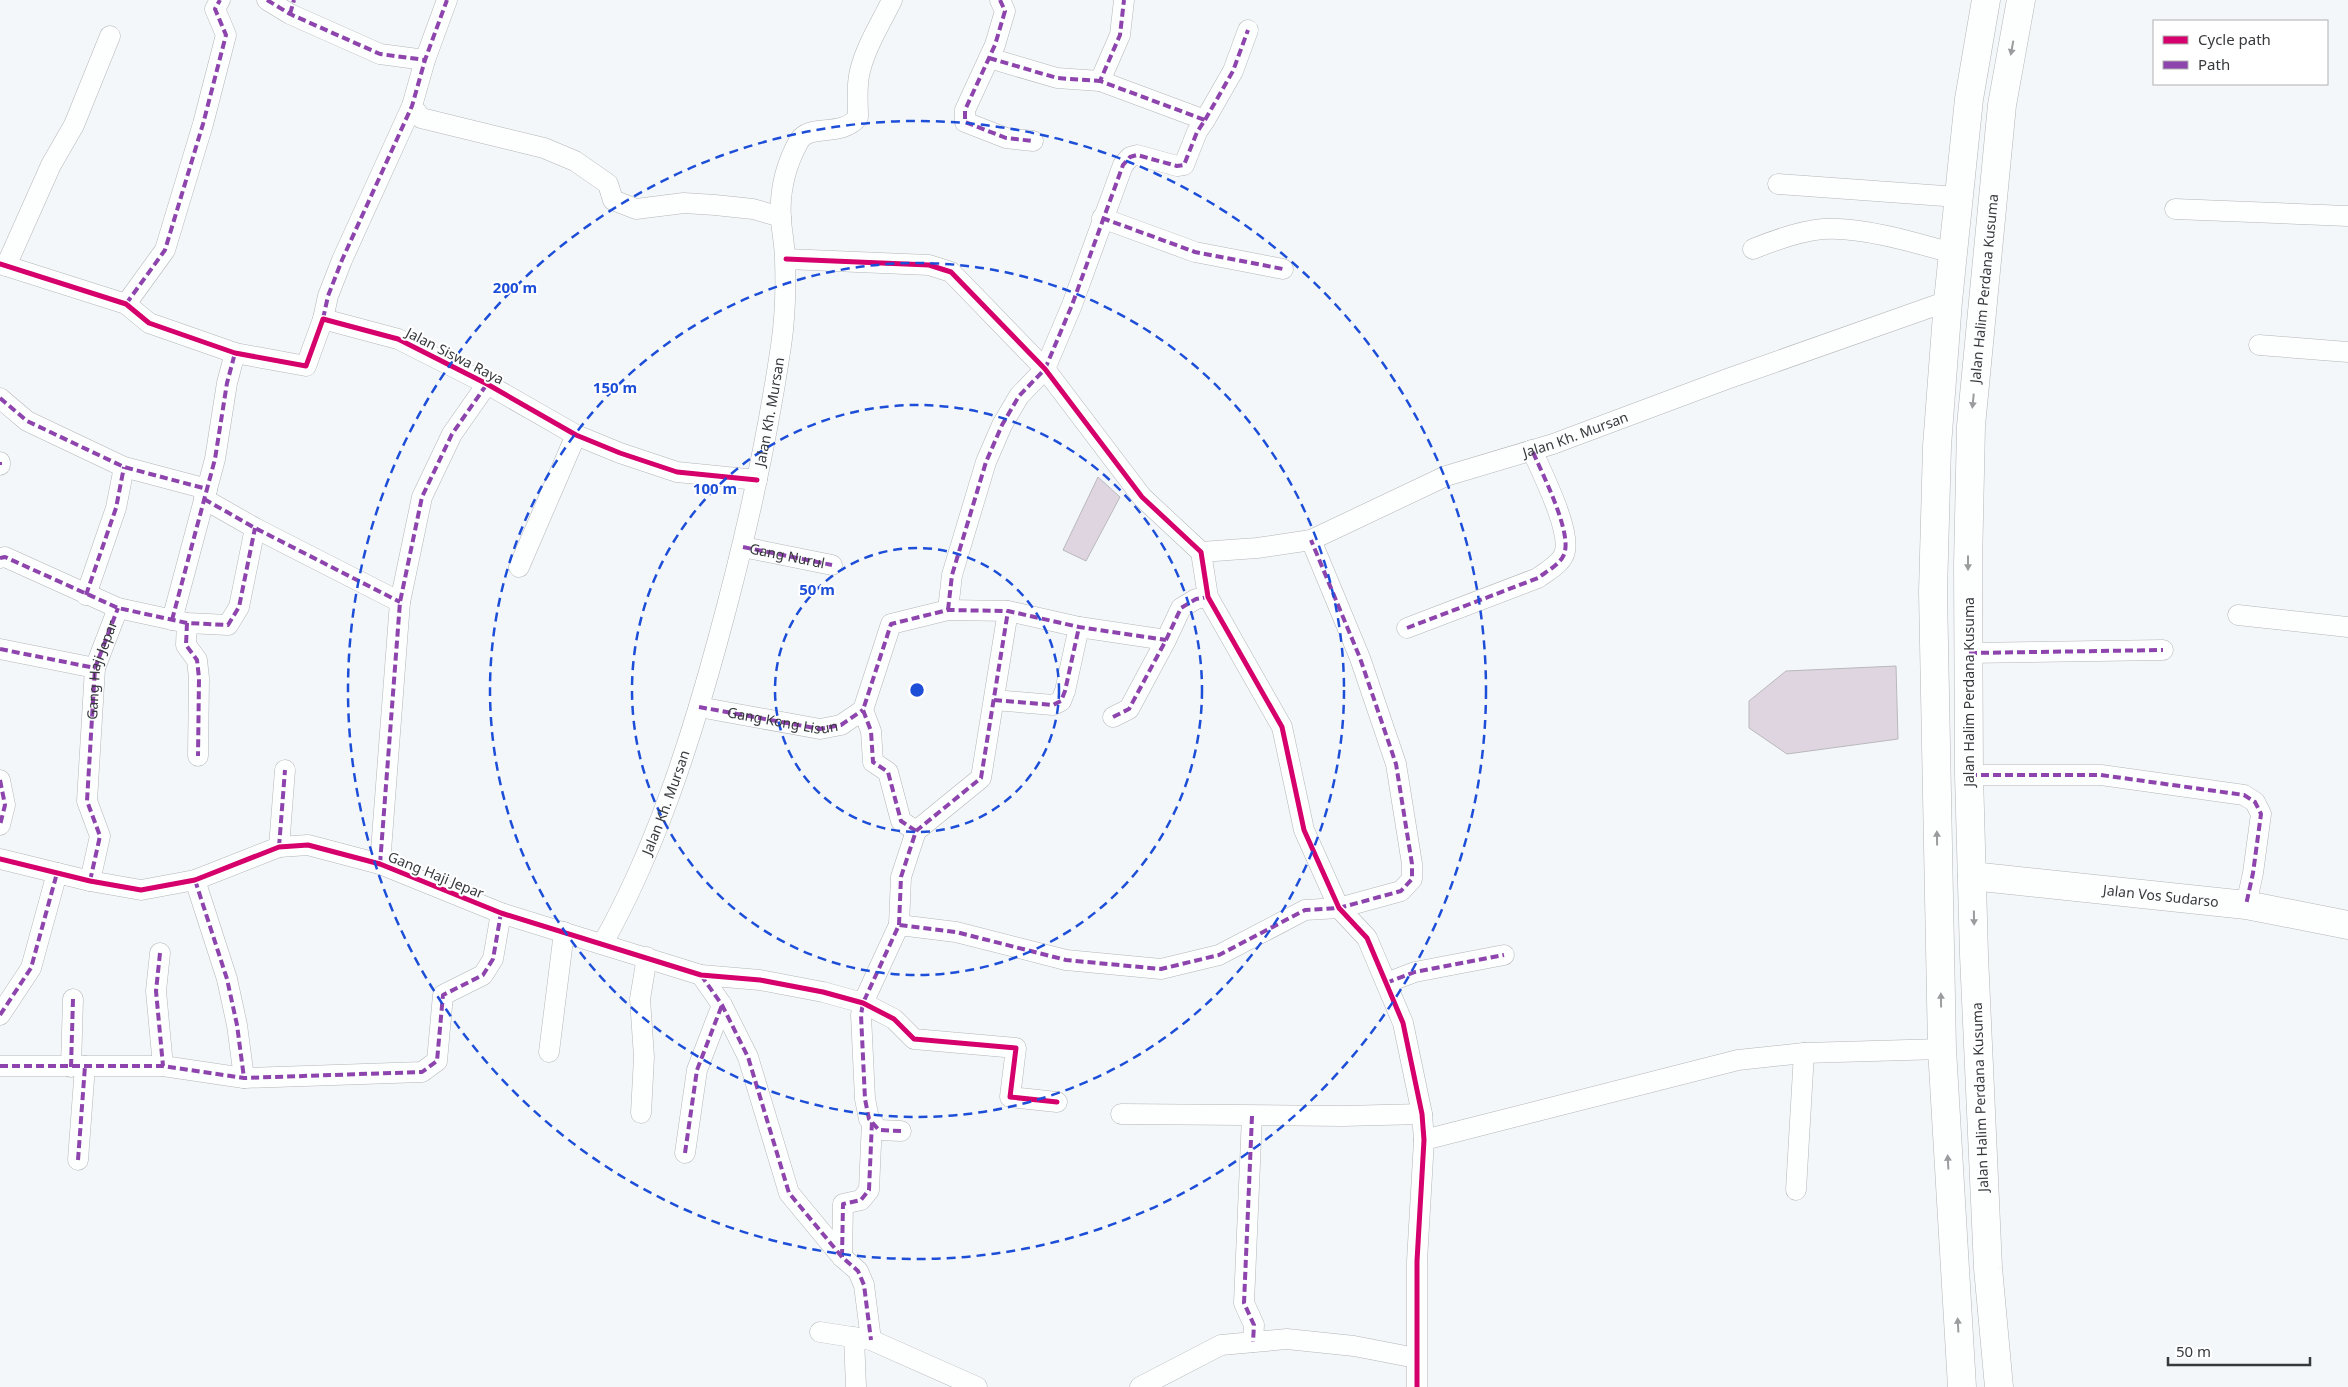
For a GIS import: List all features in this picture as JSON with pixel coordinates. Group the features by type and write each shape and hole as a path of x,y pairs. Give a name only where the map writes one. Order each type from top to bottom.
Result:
{"main road":[{"path":"1986,0 1969,98 1952,253 1937,446 1933,592 1942,1049 1962,1380 1998,1379"},
{"name":"Jalan Halim Perdana Kusuma","path":"1998,1379 1987,1250 1972,876 1969,775 1968,565 1971,426 2002,105 2020,0"},
{"name":"Jalan Vos Sudarso","path":"1972,876 2246,905 2348,925"}],"street":[{"path":"126,304 165,250 203,124 226,35 216,9 220,0"},
{"path":"267,0 304,21 380,54 425,60"},
{"path":"110,36 74,125 51,165 2,266 126,304 149,323 235,353 306,366 323,319 328,296 342,260 412,106 425,60 446,0"},
{"name":"Jalan Kh. Mursan","path":"603,943 629,897 662,813 699,707 743,547 781,344 786,259 781,217 783,175 800,138 815,131 842,129 852,126 858,117 860,71 872,40 892,0"},
{"path":"1000,0 1006,11 989,58 965,110 965,122 1006,138 1033,141"},
{"path":"1100,81 1120,35 1124,0"},
{"path":"948,610 952,575 986,462 1002,425 1019,396 1046,369 1072,305 1102,218 1123,165 1130,157 1137,155 1184,165 1197,132 1233,71 1248,30"},
{"path":"989,58 1057,78 1100,81 1205,120"},
{"path":"412,106 421,118 544,148 575,160 608,184 613,200 636,209 684,203 753,209 781,217"},
{"path":"1778,184 1958,197"},
{"path":"2175,209 2348,216"},
{"path":"1102,218 1196,252 1283,268"},
{"path":"1753,249 1802,232 1825,229 1908,240 1952,253"},
{"path":"786,259 929,265 951,272 1046,369 1142,497 1201,552 1208,597 1282,727 1304,830 1338,908 1367,938 1403,1022 1422,1114 1424,1140 1417,1261 1417,1387"},
{"name":"Jalan Kh. Mursan","path":"1201,552 1257,548 1311,540 1446,476 1532,450 1948,301"},
{"name":"Jalan Siswa Raya","path":"323,319 398,339 487,384 576,435 620,453 677,472 757,480"},
{"path":"2259,345 2348,352"},
{"path":"198,756 199,678 197,660 186,645 180,622 235,353"},
{"path":"380,864 400,602 422,497 452,434 487,384"},
{"path":"0,398 27,421 124,466 206,494 255,528 400,602"},
{"path":"519,567 576,435"},
{"path":"1407,628 1538,578 1555,565 1565,552 1565,530 1532,450"},
{"path":"86,595 116,508 124,466"},
{"path":"0,558 5,557 118,608 180,622 228,625 239,607 255,528"},
{"path":"899,925 956,932 1066,960 1161,969 1219,955 1305,910 1338,908 1401,891 1412,879 1412,864 1396,764 1360,658 1311,540"},
{"name":"Gang Nurul","path":"743,547 832,565"},
{"path":"1113,717 1129,709 1181,608 1196,599 1208,597"},
{"name":"Gang Haji Jepar","path":"90,881 100,836 87,801 95,668 118,608"},
{"path":"916,831 900,821 888,772 873,762 871,731 863,710 891,624 948,610 1008,611 1080,627 1166,640"},
{"path":"842,1257 842,1204 861,1200 869,1190 872,1121 865,1099 860,1015 863,1003 899,925 900,877 916,831 981,778 1008,611"},
{"path":"2238,615 2348,627"},
{"path":"994,700 1045,705 1053,705 1061,701 1080,627"},
{"path":"0,649 95,668"},
{"path":"1969,653 2163,650"},
{"name":"Gang Kong Lisun","path":"699,707 820,729 841,725 863,710"},
{"path":"278,846 285,770"},
{"path":"1969,775 2101,775 2244,795 2256,802 2261,814 2253,873 2246,905"},
{"path":"0,780 5,805 0,825"},
{"name":"Gang Haji Jepar","path":"0,859 90,881 142,890 195,880 278,846 308,845 380,864 501,913 603,943 701,975 760,980 823,992 863,1003 894,1019 914,1039 1016,1048 1010,1098 1057,1102"},
{"path":"0,1015 30,968 57,873"},
{"path":"195,880 227,979 237,1025 244,1078"},
{"path":"0,1066 163,1066 244,1078 422,1072 437,1061 443,995 483,975 493,959 501,913"},
{"path":"550,1052 564,932"},
{"path":"160,953 156,991 163,1066"},
{"path":"1386,983 1415,972 1504,955"},
{"path":"640,1114 644,1056 640,999 647,957"},
{"path":"701,975 722,1005 748,1057 789,1192 842,1257 858,1271 864,1285 863,1338 856,1387"},
{"path":"73,999 78,1066 78,1160"},
{"path":"685,1152 697,1070 722,1005"},
{"path":"1424,1140 1723,1064 1804,1053 1942,1049"},
{"path":"1796,1190 1804,1053"},
{"path":"1121,1114 1343,1116 1422,1114"},
{"path":"1252,1116 1244,1303 1254,1325 1253,1342"},
{"path":"872,1121 879,1130 902,1131"},
{"path":"820,1332 863,1338 977,1387"},
{"path":"1140,1387 1221,1345 1286,1339 1354,1346 1416,1358"}],"building":[{"path":"1098,477 1120,497 1086,561 1063,550"},
{"path":"1896,666 1898,739 1787,754 1749,728 1749,701 1786,671"}],"marked path":[{"path":"126,304 165,250 203,124 226,35 215,9 220,0"},
{"path":"267,0 290,14 380,54 425,60"},
{"path":"290,14 294,0"},
{"path":"323,319 328,296 342,260 412,106 425,60 447,0"},
{"path":"1000,0 1005,11 995,45 965,110 965,122 1006,138 1033,141"},
{"path":"948,610 952,575 986,462 1002,425 1019,396 1045,369 1072,305 1123,165 1130,157 1137,155 1177,166 1184,165 1197,132 1205,120 1100,81 1120,35 1124,0"},
{"path":"1205,120 1233,71 1248,30"},
{"path":"989,58 1057,78 1100,81"},
{"path":"1102,218 1195,252 1283,269"},
{"path":"172,620 215,459 227,383 235,353"},
{"path":"380,864 400,602 422,497 452,434 487,384"},
{"path":"0,398 27,421 124,467 207,489"},
{"path":"1407,628 1538,578 1554,566 1564,555 1565,541 1559,515 1532,450"},
{"path":"86,595 116,508 124,467"},
{"path":"204,499 255,528 400,602"},
{"path":"0,558 5,557 118,608 187,623 228,625 239,607 255,528"},
{"path":"901,1131 879,1130 869,1119 865,1099 861,1015 863,1003 899,925 956,932 1066,960 1161,969 1219,955 1305,910 1339,908 1401,891 1412,879 1412,864 1396,764 1360,658 1311,540"},
{"path":"743,547 832,565"},
{"path":"1113,717 1129,709 1181,608 1196,599 1208,597"},
{"path":"90,881 100,836 87,801 95,668 118,608"},
{"path":"916,831 901,821 888,772 873,762 871,731 863,710 891,624 948,610 1008,611 1079,627 1166,640"},
{"path":"899,925 901,877 916,831 981,778 1008,611"},
{"path":"187,623 186,645 197,660 199,678 198,756"},
{"path":"994,700 1053,705 1061,701 1065,691 1079,627"},
{"path":"0,649 95,668"},
{"path":"1969,653 2163,650"},
{"path":"699,707 820,729 841,725 863,710"},
{"path":"279,847 285,770"},
{"path":"1969,775 2101,775 2244,795 2255,802 2261,814 2253,873 2246,905"},
{"path":"0,780 5,805 0,825"},
{"path":"0,1015 31,968 57,873"},
{"path":"195,880 227,979 237,1025 244,1078"},
{"path":"0,1066 163,1066 244,1078 422,1072 437,1061 443,995 483,975 493,959 501,913"},
{"path":"160,953 156,991 163,1066"},
{"path":"1386,983 1415,972 1504,955"},
{"path":"701,975 722,1005 748,1057 789,1193 842,1257 858,1271 864,1285 871,1340"},
{"path":"71,1067 73,999"},
{"path":"685,1153 697,1070 722,1005"},
{"path":"78,1160 85,1066"},
{"path":"1252,1116 1244,1303 1254,1325 1253,1342"},
{"path":"842,1257 843,1204 861,1200 869,1190 872,1121"}],"cycle path":[{"path":"786,259 929,265 951,272 1045,369 1142,497 1201,552 1208,597 1282,727 1304,830 1339,908 1367,938 1403,1023 1422,1114 1424,1140 1417,1261 1417,1387"},
{"path":"0,264 126,304 149,323 235,353 306,366 323,319 398,339 487,384 576,435 620,453 677,472 757,480"},
{"path":"0,859 90,881 141,890 195,880 279,847 308,845 380,864 501,913 701,975 760,980 823,992 863,1003 894,1019 914,1039 1016,1048 1010,1097 1057,1102"}]}
